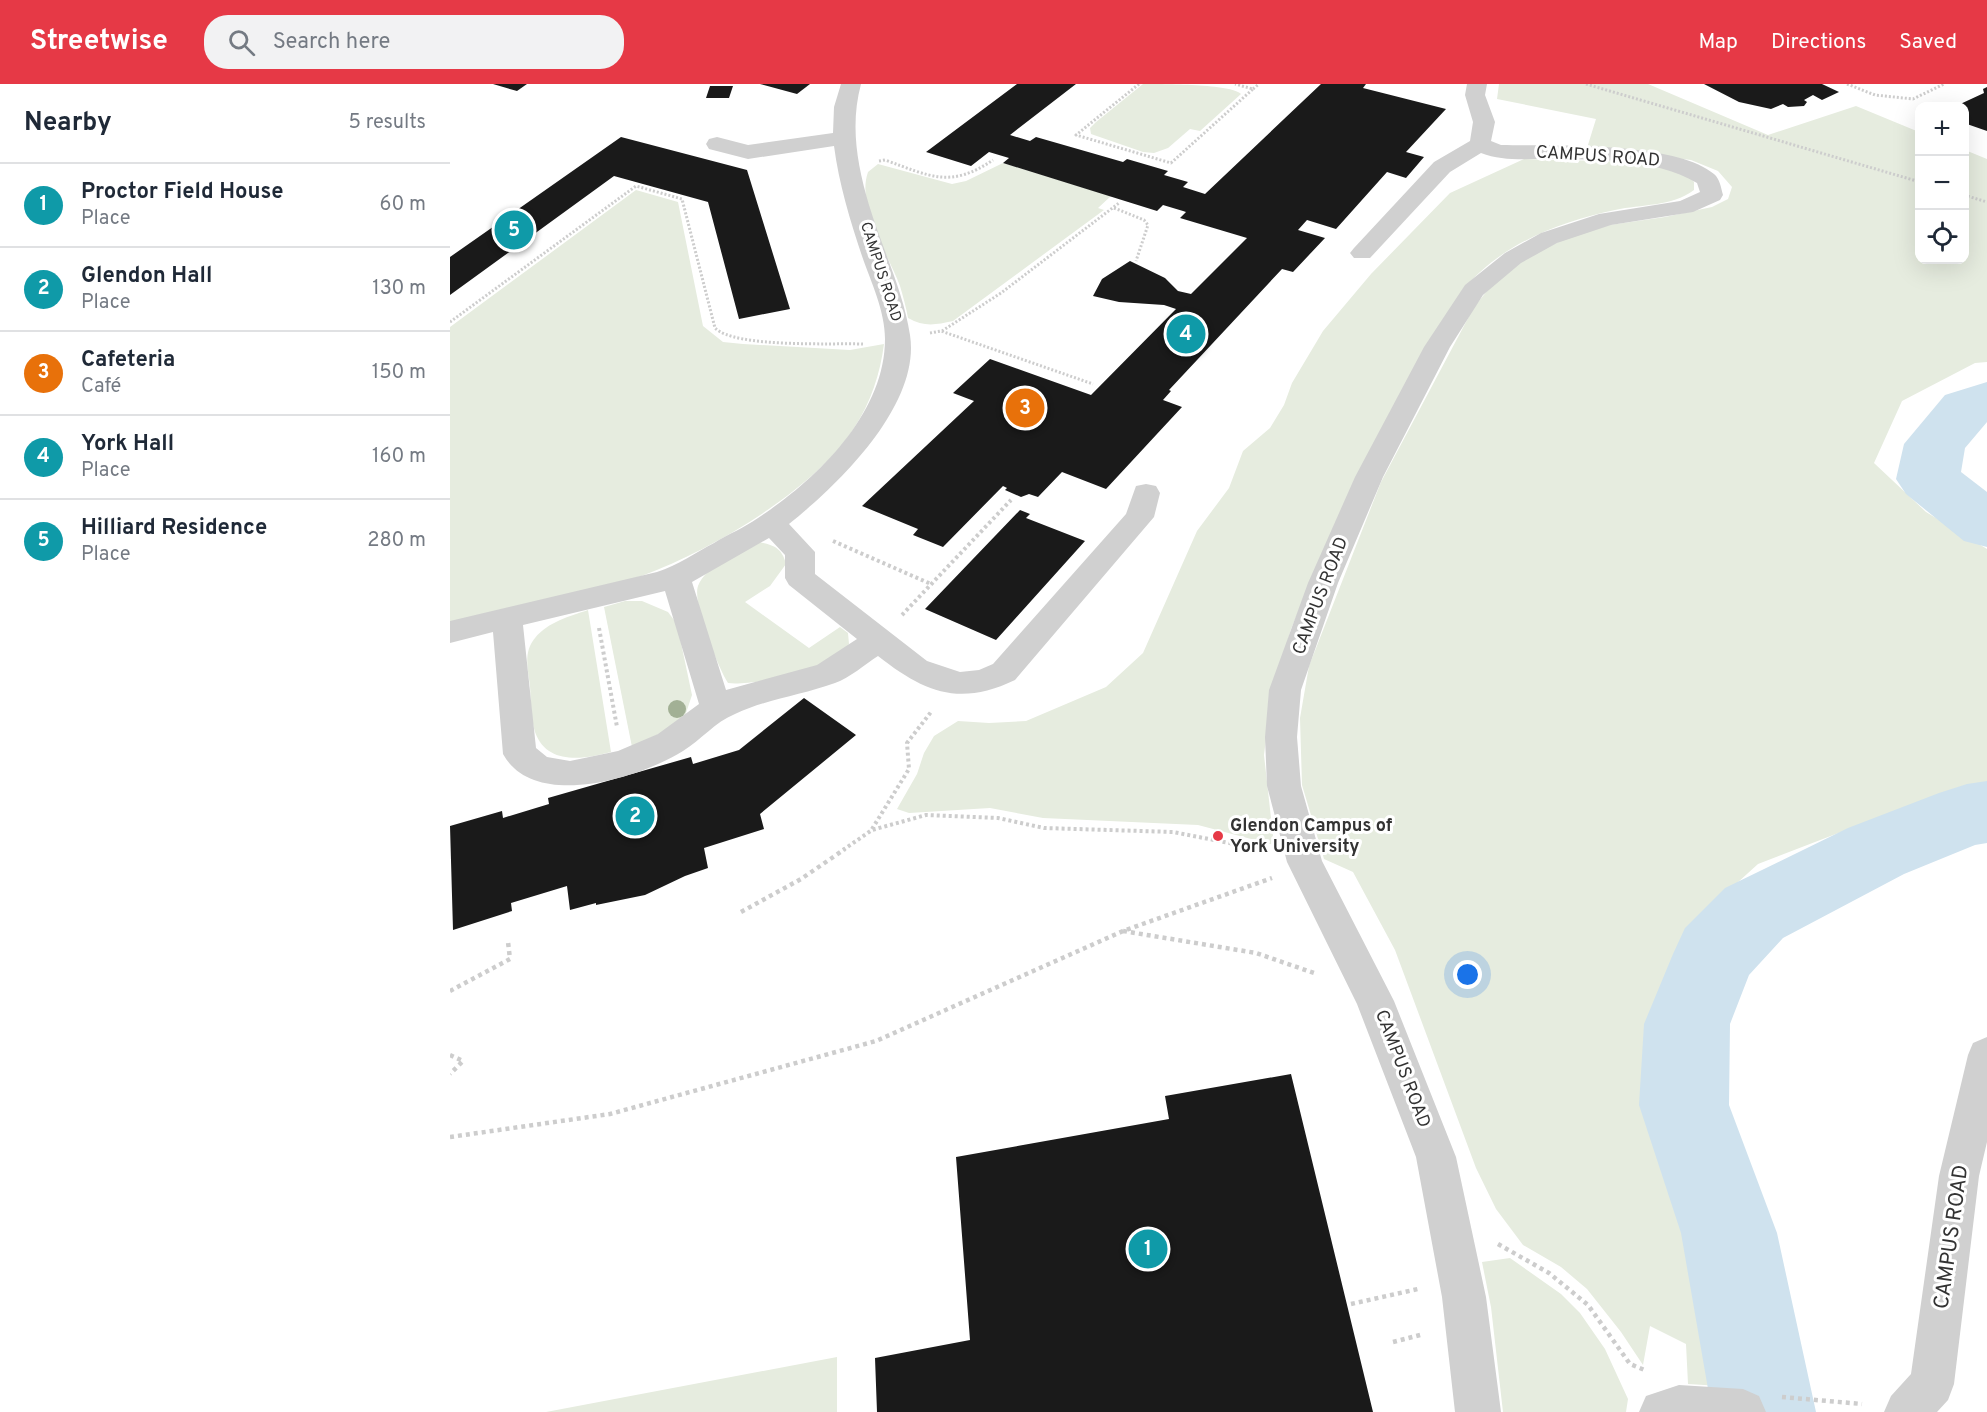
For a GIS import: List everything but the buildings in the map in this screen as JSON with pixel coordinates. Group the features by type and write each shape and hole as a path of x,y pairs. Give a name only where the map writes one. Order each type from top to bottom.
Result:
{"lane":[{"name":"CAMPUS ROAD","path":"450,632 676,577 771,523 820,484 856,447 878,409 893,374 899,337 892,305 867,240 844,138 844,110 851,84"},
{"path":"1362,253 1442,167 1480,144 1484,122 1475,95 1477,84"},
{"path":"717,144 748,152 844,138"},
{"name":"CAMPUS ROAD","path":"1478,1412 1464,1297 1436,1157 1375,1001 1305,862 1284,786 1281,737 1285,690 1323,584 1368,477 1437,347 1474,290 1513,258 1549,238 1607,219 1685,207 1712,195 1714,188 1710,180 1700,172 1656,159 1498,152 1480,144"},
{"path":"771,523 800,552 800,578 916,669 935,679 957,684 984,683 1004,672 1140,517 1146,494"},
{"path":"676,577 716,708"},
{"path":"507,617 520,754 538,770 570,774 623,763 670,743 716,708 746,695 827,674 878,640"},
{"name":"CAMPUS ROAD","path":"1907,1412 1932,1383 1959,1176 1987,1055"},
{"path":"1677,1410 1743,1412"}],"path":[{"path":"1139,84 1076,135 1171,163 1259,84"},
{"path":"1235,84 1253,89"},
{"path":"1586,84 1915,181"},
{"path":"1847,84 1875,95 1912,99 1944,84"},
{"path":"850,165 885,160 946,180 973,175 993,160"},
{"path":"450,322 636,186 682,199 715,328 722,335 754,341 855,346 899,337 941,332 1093,384"},
{"path":"1969,196 1987,202"},
{"path":"941,332 1002,293 1119,203"},
{"path":"1113,208 1144,220 1148,225 1136,261"},
{"path":"878,640 1011,500"},
{"path":"771,523 818,535 931,584"},
{"path":"593,597 623,763"},
{"path":"872,830 909,769 907,742"},
{"path":"741,912 801,879 872,830 926,815 998,818 1044,828 1173,832 1267,851"},
{"path":"450,1137 610,1114 876,1041 1123,930 1263,883 1305,862"},
{"path":"1123,930 1256,953 1342,982 1375,1001"},
{"path":"450,991 510,959 508,942"},
{"path":"450,1055 462,1061 450,1074"},
{"path":"1499,1246 1549,1273 1588,1305 1629,1364"},
{"path":"1351,1304 1425,1288"},
{"path":"1393,1342 1435,1332"}],"shaded area":[{"path":"1143,84 1211,86 1241,94 1200,131 1190,129 1168,148 1154,153 1143,152 1091,134 1090,128 1096,122"},
{"path":"1499,84 1648,84 1768,135 1856,106 1915,130 1915,264 1969,264 1969,152 1987,159 1987,362 1975,363 1902,401 1874,463 1926,512 1987,549 1987,792 1906,807 1758,864 1704,913 1659,1011 1648,1076 1692,1219 1710,1301 1720,1386 1688,1384 1686,1344 1650,1326 1643,1365 1621,1332 1587,1289 1561,1267 1523,1245 1496,1209 1476,1168 1395,950 1353,872 1324,859 1302,785 1300,718 1309,666 1381,482 1474,307 1496,280 1525,258 1565,239 1610,225 1712,207 1728,199 1732,187 1718,171 1691,160 1587,148 1596,119 1497,99"},
{"path":"1524,159 1637,162 1687,173 1694,182 1694,190 1666,202 1597,214 1542,232 1493,261 1472,280 1453,305 1326,545 1291,629 1271,698 1264,755 1274,845 1198,825 1043,818 990,808 909,813 897,809 917,774 924,753 934,736 958,721 989,723 1026,721 1106,687 1143,653 1197,531 1229,488 1243,451 1270,428 1284,405 1292,383 1323,331 1371,274 1450,193"},
{"path":"1003,163 1111,196 1098,208 1104,210 953,321 930,324 919,323 908,318 900,286 870,215 865,185 868,172 878,164 952,184 966,181"},
{"path":"636,190 678,202 703,326 723,342 743,344 850,350 884,344 870,398 854,428 837,451 814,474 760,515 730,534 644,575 450,624 450,327"},
{"path":"758,542 776,548 782,554 786,564 770,586 745,602 809,648 840,627 848,633 849,644 842,656 833,662 805,672 770,680 728,683 702,620 697,594 698,586 702,578 716,565"},
{"path":"625,601 642,601 668,612 677,624 692,695 685,716 673,727 632,747 604,607"},
{"path":"588,610 611,752 590,757 568,757 548,750 535,732 528,655 531,643 540,632 560,620"},
{"path":"1510,1258 1561,1294 1580,1313 1605,1349 1628,1399 1626,1412 1503,1412 1491,1307 1482,1262"},
{"path":"837,1357 837,1412 546,1412"}],"waterway":[{"path":"1987,401 1966,408 1935,444 1928,479 1987,525"},
{"path":"1764,1412 1729,1233 1684,1105 1687,1024 1715,954 1754,913 1876,851 1967,815 1987,812"}],"place":[{"name":"Hilliard Residence","path":"514,230"},
{"name":"York Hall","path":"1186,334"},
{"name":"Cafeteria","path":"1025,408"},
{"name":"Glendon Hall","path":"635,816"},
{"name":"Glendon Campus of York University","path":"1218,836"},
{"name":"Proctor Field House","path":"1148,1249"}]}
